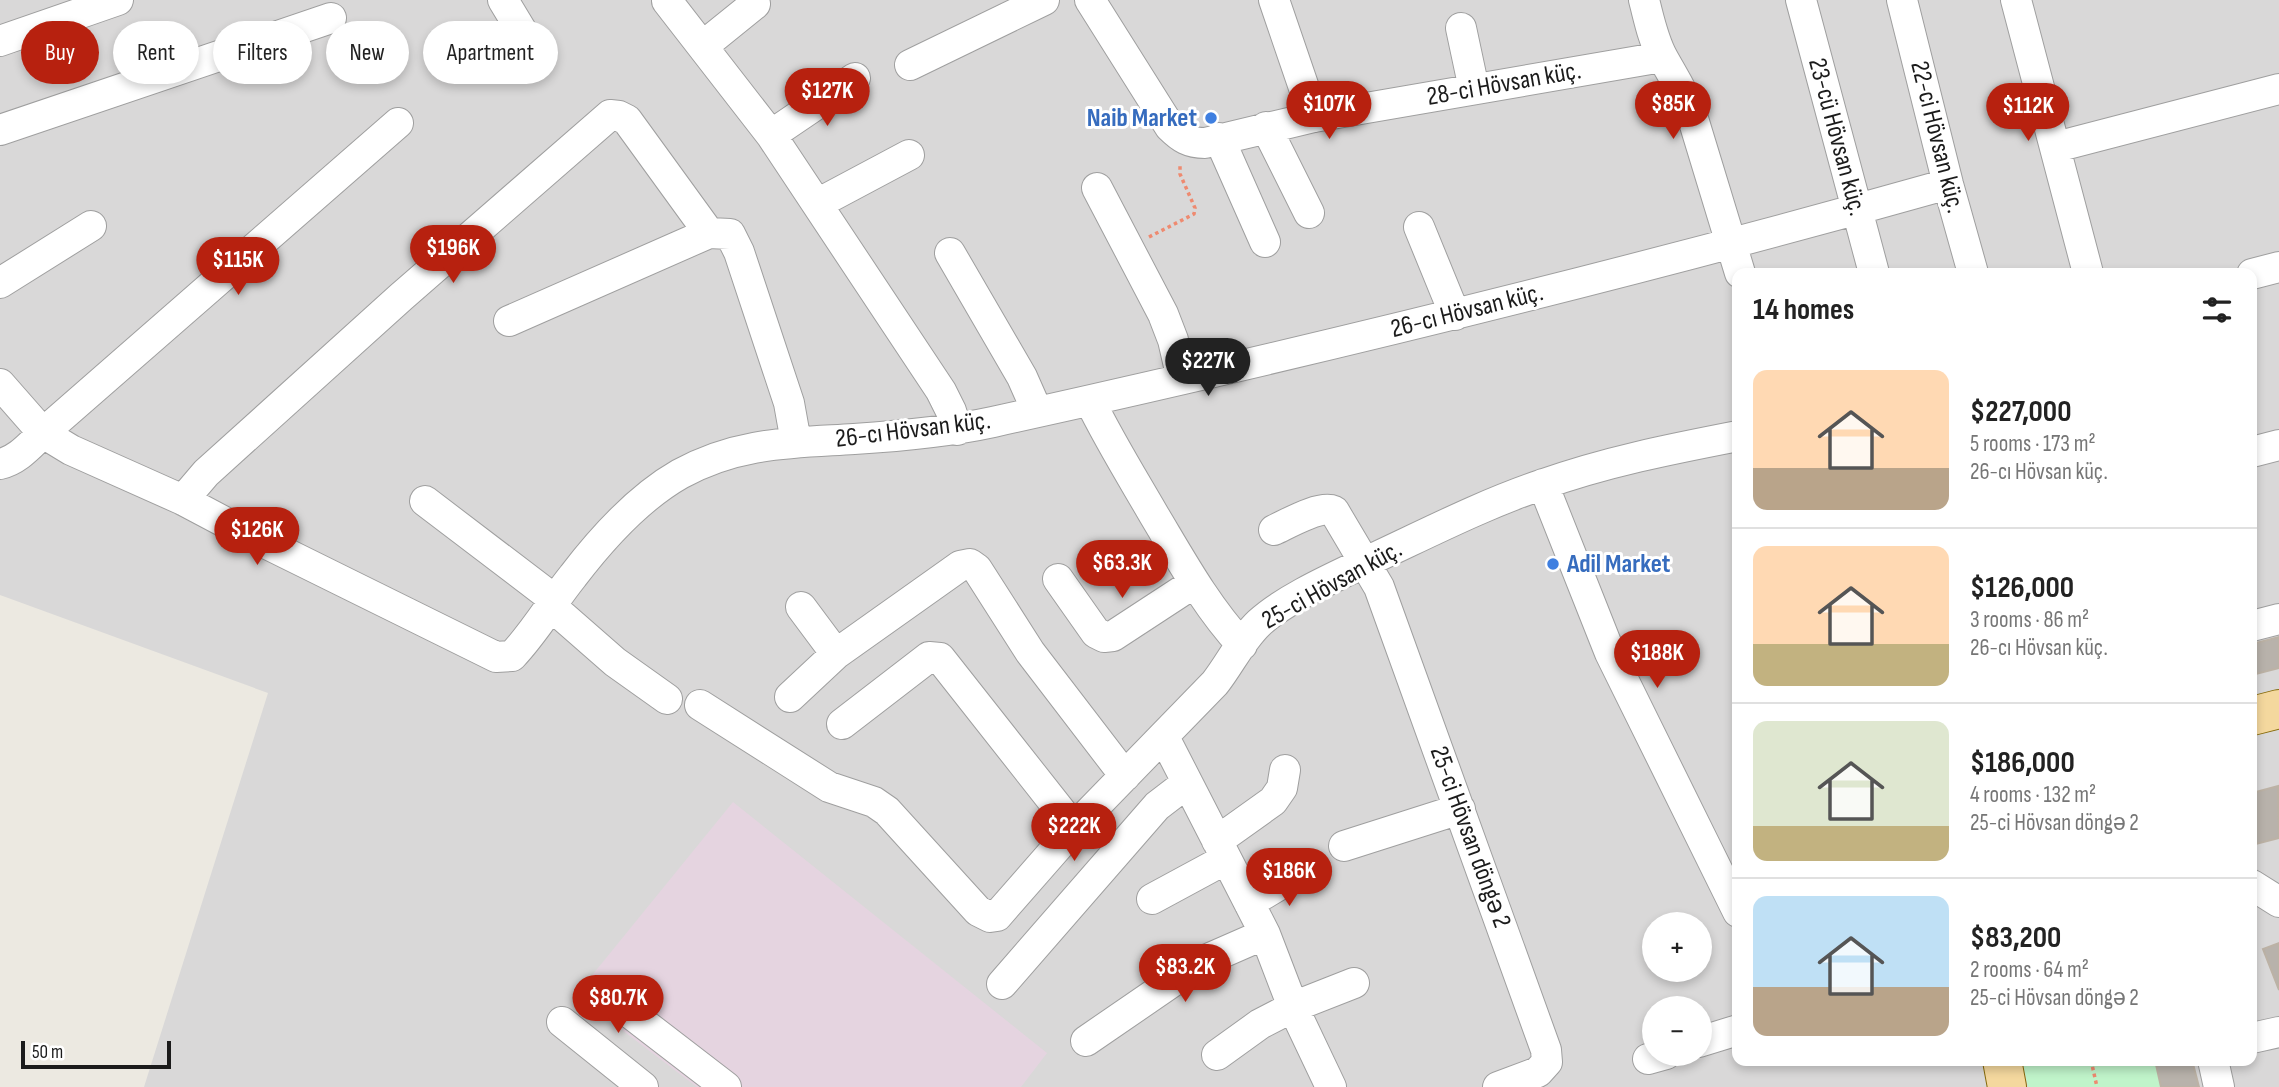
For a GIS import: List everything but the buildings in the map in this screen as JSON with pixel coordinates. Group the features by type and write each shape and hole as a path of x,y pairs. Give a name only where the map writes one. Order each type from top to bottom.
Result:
{"main road":[{"path":"2257,715 2279,709"},
{"path":"2003,1066 2007,1087"}],"street":[{"path":"0,41 118,0"},
{"path":"503,0 516,21"},
{"path":"910,65 1044,0"},
{"path":"1090,0 1170,127 1180,137 1205,141 1265,243"},
{"path":"1274,0 1314,117"},
{"path":"1644,0 1653,36 1662,57 1679,83 1691,112 1739,268"},
{"name":"23-cü Hövsan küç.","path":"1801,0 1873,268"},
{"name":"22-ci Hövsan küç.","path":"1902,0 1972,268"},
{"path":"2016,0 2087,268"},
{"path":"667,1 771,135 942,391 957,430"},
{"path":"703,46 755,4"},
{"path":"0,130 331,18"},
{"path":"1461,28 1474,89"},
{"name":"28-ci Hövsan küç.","path":"1205,141 1314,117 1662,57"},
{"path":"771,135 855,79"},
{"path":"2056,147 2279,89"},
{"path":"183,499 206,473 401,297 610,115 627,120 709,233"},
{"path":"0,464 19,455 398,123"},
{"path":"1266,127 1309,213"},
{"path":"817,204 909,155"},
{"name":"26-cı Hövsan küç.","path":"0,384 43,433 71,450 183,499 250,536 496,657 512,656 524,644 573,575 625,518 655,491 710,460 772,443 907,436 957,430 1090,401 1455,315 1732,244 1948,184"},
{"path":"1097,188 1163,314 1173,340 1182,379"},
{"path":"0,283 91,226"},
{"path":"1419,227 1455,315"},
{"path":"509,321 709,233 730,234 740,252 789,403 796,442"},
{"path":"950,253 1022,377 1037,411"},
{"path":"2257,273 2279,267"},
{"path":"1090,401 1103,428 1194,583 1222,624 1242,645"},
{"name":"25-ci Hövsan küç.","path":"700,705 829,787 874,802 887,811 978,911 990,917 997,916 1074,828 1215,683 1249,633 1272,613 1328,581 1499,500 1622,459 1732,437"},
{"path":"2257,451 2279,445"},
{"path":"1543,484 1610,653 1732,900"},
{"path":"425,501 553,603 615,662 667,699"},
{"name":"25-ci Hövsan döngə 2","path":"1274,530 1328,508 1334,511 1379,587 1546,1050 1547,1062 1538,1072 1498,1087"},
{"path":"790,697 836,654 960,566 970,564 976,569 1030,652 1125,776"},
{"path":"1058,579 1096,633 1104,637 1114,636 1194,583"},
{"path":"801,607 836,654"},
{"path":"2257,625 2279,619"},
{"path":"842,724 929,657 940,658 1074,828"},
{"path":"1164,737 1265,934 1293,1007 1331,1087"},
{"path":"1152,899 1222,850 1273,801 1282,788 1285,770"},
{"path":"1002,985 1157,806 1187,783"},
{"path":"1344,846 1460,809"},
{"path":"1249,903 1304,870"},
{"path":"2257,888 2279,902"},
{"path":"1086,1041 1201,962 1265,934"},
{"path":"1217,1055 1260,1024 1293,1007 1354,983"},
{"path":"604,992 726,1087"},
{"path":"562,1022 643,1087"},
{"path":"1712,1038 1732,1032"},
{"path":"2214,1066 2219,1087"}],"path":[{"path":"1128,247 1194,214 1195,208 1180,174 1183,156 1205,141"},
{"path":"2092,1066 2097,1087"}],"shaded area":[{"path":"0,0 2279,0 2279,1087 144,1087 268,693 0,595"},
{"path":"733,802 1047,1053 1021,1087 697,1087 576,995"}],"green space":[{"path":"2023,1066 2156,1066 2161,1087 2028,1087"}],"place":[{"name":"Naib Market","path":"1211,118"},
{"name":"Adil Market","path":"1553,564"}]}
